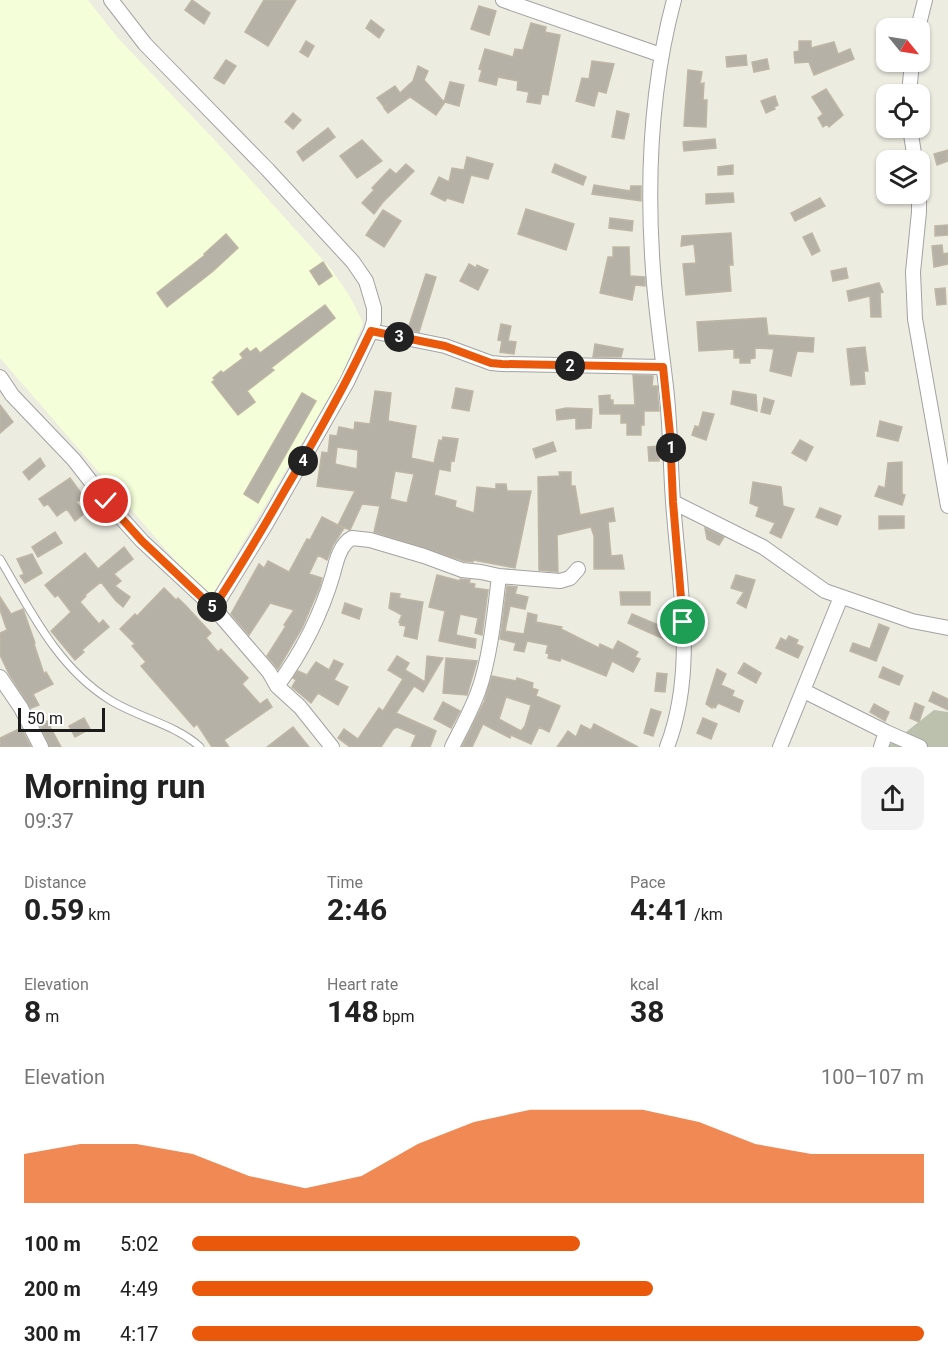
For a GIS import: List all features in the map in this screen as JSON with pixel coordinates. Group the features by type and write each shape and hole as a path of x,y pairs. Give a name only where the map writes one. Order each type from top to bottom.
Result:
{"street":[{"path":"111,0 145,44 268,170 353,262 371,295 374,308 371,331 347,382 248,555 213,608"},
{"path":"503,0 661,55"},
{"path":"667,747 677,716 684,670 684,645 670,434 654,282 649,184 651,132 661,55 674,0"},
{"path":"920,18 924,0"},
{"path":"919,204 913,258 915,319 948,506"},
{"path":"371,331 445,346 491,363 663,367"},
{"path":"0,377 12,395 74,460 106,501 142,541 213,608 332,747"},
{"path":"673,502 763,547 825,591 912,621 948,627"},
{"path":"278,686 317,621 336,560 348,539 370,540 462,570 499,576 560,581 570,578 578,570"},
{"path":"452,747 478,692 483,676 499,576"},
{"path":"780,747 841,597"},
{"path":"0,677 21,708 41,747"},
{"path":"804,691 920,747"},
{"path":"881,747 886,732"}],"lane":[{"path":"0,559 45,635 59,654 85,680 108,699 137,715 183,734 200,747"}],"shaded area":[{"path":"0,0 88,0 117,37 223,149 331,269 349,295 363,323 344,372 212,595 194,582 0,358"},
{"path":"934,710 948,712 948,747 887,747"}],"building":[{"path":"192,0 210,13 204,24 185,10"},
{"path":"264,0 296,0 268,46 245,32"},
{"path":"479,6 496,11 489,35 471,29"},
{"path":"371,20 384,30 379,38 366,28"},
{"path":"531,23 546,27 545,32 560,35 548,95 542,94 540,104 527,102 529,92 517,90 518,81 498,77 496,85 479,81 482,70 479,69 485,49 513,57 515,49 523,50"},
{"path":"306,41 314,46 308,57 300,52"},
{"path":"799,41 811,41 811,48 834,42 838,54 850,49 854,59 814,75 809,62 795,63 794,52 799,51"},
{"path":"746,55 747,65 727,67 726,57"},
{"path":"767,59 769,69 754,72 752,62"},
{"path":"226,60 236,66 224,84 214,78"},
{"path":"592,61 614,64 606,93 598,91 594,106 576,101 582,78 589,79"},
{"path":"418,66 428,71 424,80 444,102 450,82 464,85 459,106 445,102 436,115 410,97 388,113 384,108 389,103 384,107 377,98 395,86 400,93 413,81"},
{"path":"688,70 702,72 700,84 704,83 703,100 707,100 706,127 684,126"},
{"path":"826,89 843,115 829,127 827,124 823,127 818,118 823,114 812,97"},
{"path":"775,96 778,105 766,113 761,101"},
{"path":"617,111 629,114 624,139 612,137"},
{"path":"293,113 301,120 293,129 285,122"},
{"path":"328,128 335,137 303,161 297,152"},
{"path":"715,139 716,148 684,151 683,142"},
{"path":"362,140 382,161 357,178 340,156"},
{"path":"948,150 948,161 937,165 934,154"},
{"path":"467,157 493,164 488,179 471,175 463,203 447,198 445,201 431,194 439,177 449,182 452,168 464,170"},
{"path":"406,164 414,171 374,214 362,203 374,190 372,188 390,169 396,174"},
{"path":"555,164 586,177 583,185 552,172"},
{"path":"733,165 733,174 718,175 718,167"},
{"path":"594,185 630,191 631,186 641,186 641,201 592,194"},
{"path":"733,193 734,202 706,204 706,194"},
{"path":"820,198 825,206 795,221 791,213"},
{"path":"526,209 574,224 566,250 518,234"},
{"path":"383,210 401,221 384,247 366,235"},
{"path":"610,218 633,221 632,231 609,228"},
{"path":"948,225 948,235 935,236 935,226"},
{"path":"731,233 733,265 729,265 731,291 686,295 683,264 696,263 694,244 681,246 682,236"},
{"path":"812,233 820,251 812,255 803,237"},
{"path":"226,234 238,248 212,272 167,307 157,293 205,255"},
{"path":"942,245 943,254 948,253 948,264 934,267 932,246"},
{"path":"613,247 629,247 630,276 645,277 645,286 635,285 632,300 600,293 608,257 613,257"},
{"path":"323,262 332,276 319,285 310,271"},
{"path":"469,264 488,270 478,290 460,281"},
{"path":"846,268 848,278 833,281 831,271"},
{"path":"426,274 436,277 419,332 408,329"},
{"path":"879,283 883,292 880,293 881,317 871,317 870,296 849,301 847,291"},
{"path":"945,288 946,304 937,305 935,289"},
{"path":"325,305 335,318 271,368 274,370 247,391 255,402 238,415 212,382 215,380 213,378 243,358 240,354 247,348 250,352 256,348 260,353"},
{"path":"766,318 768,335 814,338 813,352 797,351 791,376 770,371 774,349 755,348 755,358 750,359 750,363 740,363 740,358 734,358 734,349 699,351 697,322"},
{"path":"501,324 511,326 508,341 516,342 514,354 500,352 502,341 498,340"},
{"path":"595,344 623,349 621,357 593,357"},
{"path":"865,347 868,371 864,371 865,384 851,385 847,349"},
{"path":"633,375 653,376 652,386 657,386 659,411 644,411 641,435 627,435 627,423 621,423 621,414 600,414 599,396 610,395 613,405 635,405"},
{"path":"456,388 473,391 469,411 452,408"},
{"path":"375,391 391,393 388,421 416,426 411,458 434,463 439,440 442,441 443,437 458,439 450,471 439,469 434,495 456,501 455,507 474,513 477,487 496,489 496,484 506,484 507,491 531,491 515,568 473,560 473,562 464,561 374,532 380,506 362,504 350,530 338,525 355,491 317,486 322,452 328,453 330,435 337,436 339,427 354,430 355,422 370,424","holes":["337,447 358,450 357,469 335,464","395,471 414,474 407,503 390,499"]},
{"path":"733,391 756,395 757,411 731,404"},
{"path":"302,393 316,401 258,503 244,494"},
{"path":"764,398 774,401 770,414 761,412"},
{"path":"0,405 13,422 0,433"},
{"path":"592,409 591,428 576,429 576,418 557,420 556,410"},
{"path":"703,412 714,414 706,440 692,435 695,426 699,427"},
{"path":"880,421 902,427 898,441 877,436"},
{"path":"800,440 813,447 806,461 792,453"},
{"path":"553,442 556,451 536,458 533,449"},
{"path":"659,446 659,461 649,461 648,447"},
{"path":"40,458 45,466 29,480 23,472"},
{"path":"902,462 902,494 905,495 902,505 875,496 879,486 885,488 888,463"},
{"path":"559,472 571,472 571,486 575,486 580,515 613,508 615,521 608,522 611,556 622,555 624,569 594,569 594,536 591,527 557,535 558,572 539,570 538,477 560,476"},
{"path":"70,478 84,497 76,502 85,513 75,521 67,509 57,516 48,504 44,506 39,499"},
{"path":"753,482 781,487 783,506 794,509 781,538 770,533 775,523 756,516 759,507 750,503"},
{"path":"820,508 841,516 837,525 816,517"},
{"path":"879,516 904,516 904,528 879,529"},
{"path":"322,517 344,528 327,560 318,555 309,574 322,578 320,586 302,628 278,669 267,656 294,610 270,603 249,635 231,614 259,564 264,568 268,561 289,572"},
{"path":"705,528 724,537 719,545 707,539"},
{"path":"55,532 62,543 38,557 32,547"},
{"path":"124,547 133,559 114,574 121,581 115,586 130,597 123,607 101,582 85,595 80,602 99,624 103,620 109,627 82,650 84,652 75,660 51,631 71,612 58,595 55,597 45,585 85,553 98,569"},
{"path":"32,554 42,573 25,583 20,576 24,574 17,559"},
{"path":"437,575 460,581 460,579 470,580 469,583 475,584 474,588 488,590 482,635 475,633 478,618 460,614 456,635 476,639 475,648 439,641 445,611 429,607"},
{"path":"736,575 755,580 746,608 737,603 744,592 731,588"},
{"path":"507,586 517,587 515,594 528,597 525,609 510,606 505,631 524,634 528,613 537,615 536,622 562,627 561,629 599,648 600,644 613,650 618,641 638,652 635,657 640,659 633,672 612,661 606,676 561,658 560,661 548,658 549,654 546,653 548,645 527,641 524,652 514,650 516,643 500,639"},
{"path":"164,588 176,600 178,598 211,633 206,638 218,652 221,649 248,678 242,684 260,704 267,699 272,707 224,740 229,747 212,747 197,724 194,727 141,666 146,662 132,646 135,644 120,629 135,614 137,616"},
{"path":"620,592 650,592 650,605 621,605"},
{"path":"391,593 400,594 399,598 423,602 417,639 404,636 406,626 400,625 399,622 402,615 389,608"},
{"path":"0,597 11,614 23,609 44,674 46,672 53,684 33,694 39,705 31,708 9,674 0,655 0,633 7,630 0,610"},
{"path":"345,603 362,609 359,619 342,613"},
{"path":"632,614 670,630 666,640 628,623"},
{"path":"879,624 889,628 876,661 850,651 853,643 870,649"},
{"path":"789,636 798,640 796,644 803,647 798,658 776,648 781,638 786,641"},
{"path":"397,656 409,663 405,670 425,682 427,656 443,658 423,692 414,686 396,713 436,731 430,747 411,747 416,735 397,727 393,729 381,747 350,747 338,738 344,729 358,739 379,708 383,711 403,679 388,670"},
{"path":"446,658 477,661 467,695 443,693"},
{"path":"334,660 343,664 334,680 348,687 338,705 318,693 311,703 292,687 296,680 293,678 298,671 307,675 316,662 329,670"},
{"path":"744,663 761,673 756,683 738,673"},
{"path":"883,667 903,676 899,685 879,677"},
{"path":"717,669 726,674 721,685 734,691 732,696 743,701 739,712 718,703 715,708 706,704"},
{"path":"657,673 667,674 665,692 655,691"},
{"path":"492,676 516,681 517,678 533,683 532,688 538,690 536,696 560,706 549,732 539,727 531,744 511,735 510,738 483,724 472,747 462,747 484,702","holes":["506,697 531,705 525,726 521,731 499,719"]},
{"path":"933,692 948,699 948,710 929,701"},
{"path":"443,702 460,711 451,728 434,719"},
{"path":"915,703 924,707 919,722 910,718"},
{"path":"874,704 889,712 885,721 870,712"},
{"path":"651,709 661,712 653,736 644,733"},
{"path":"84,718 90,729 75,737 69,726"},
{"path":"703,718 717,724 711,739 697,733"},
{"path":"47,721 61,747 50,747 40,725"},
{"path":"594,724 638,747 557,747 568,731 576,737 581,725 591,730"},
{"path":"293,727 309,747 267,747"},
{"path":"21,728 31,747 0,747 0,738"}],"route":[{"path":"106,501 142,541 213,608 248,555 304,458 347,382 371,331 445,346 491,363 663,367 683,622"}]}
